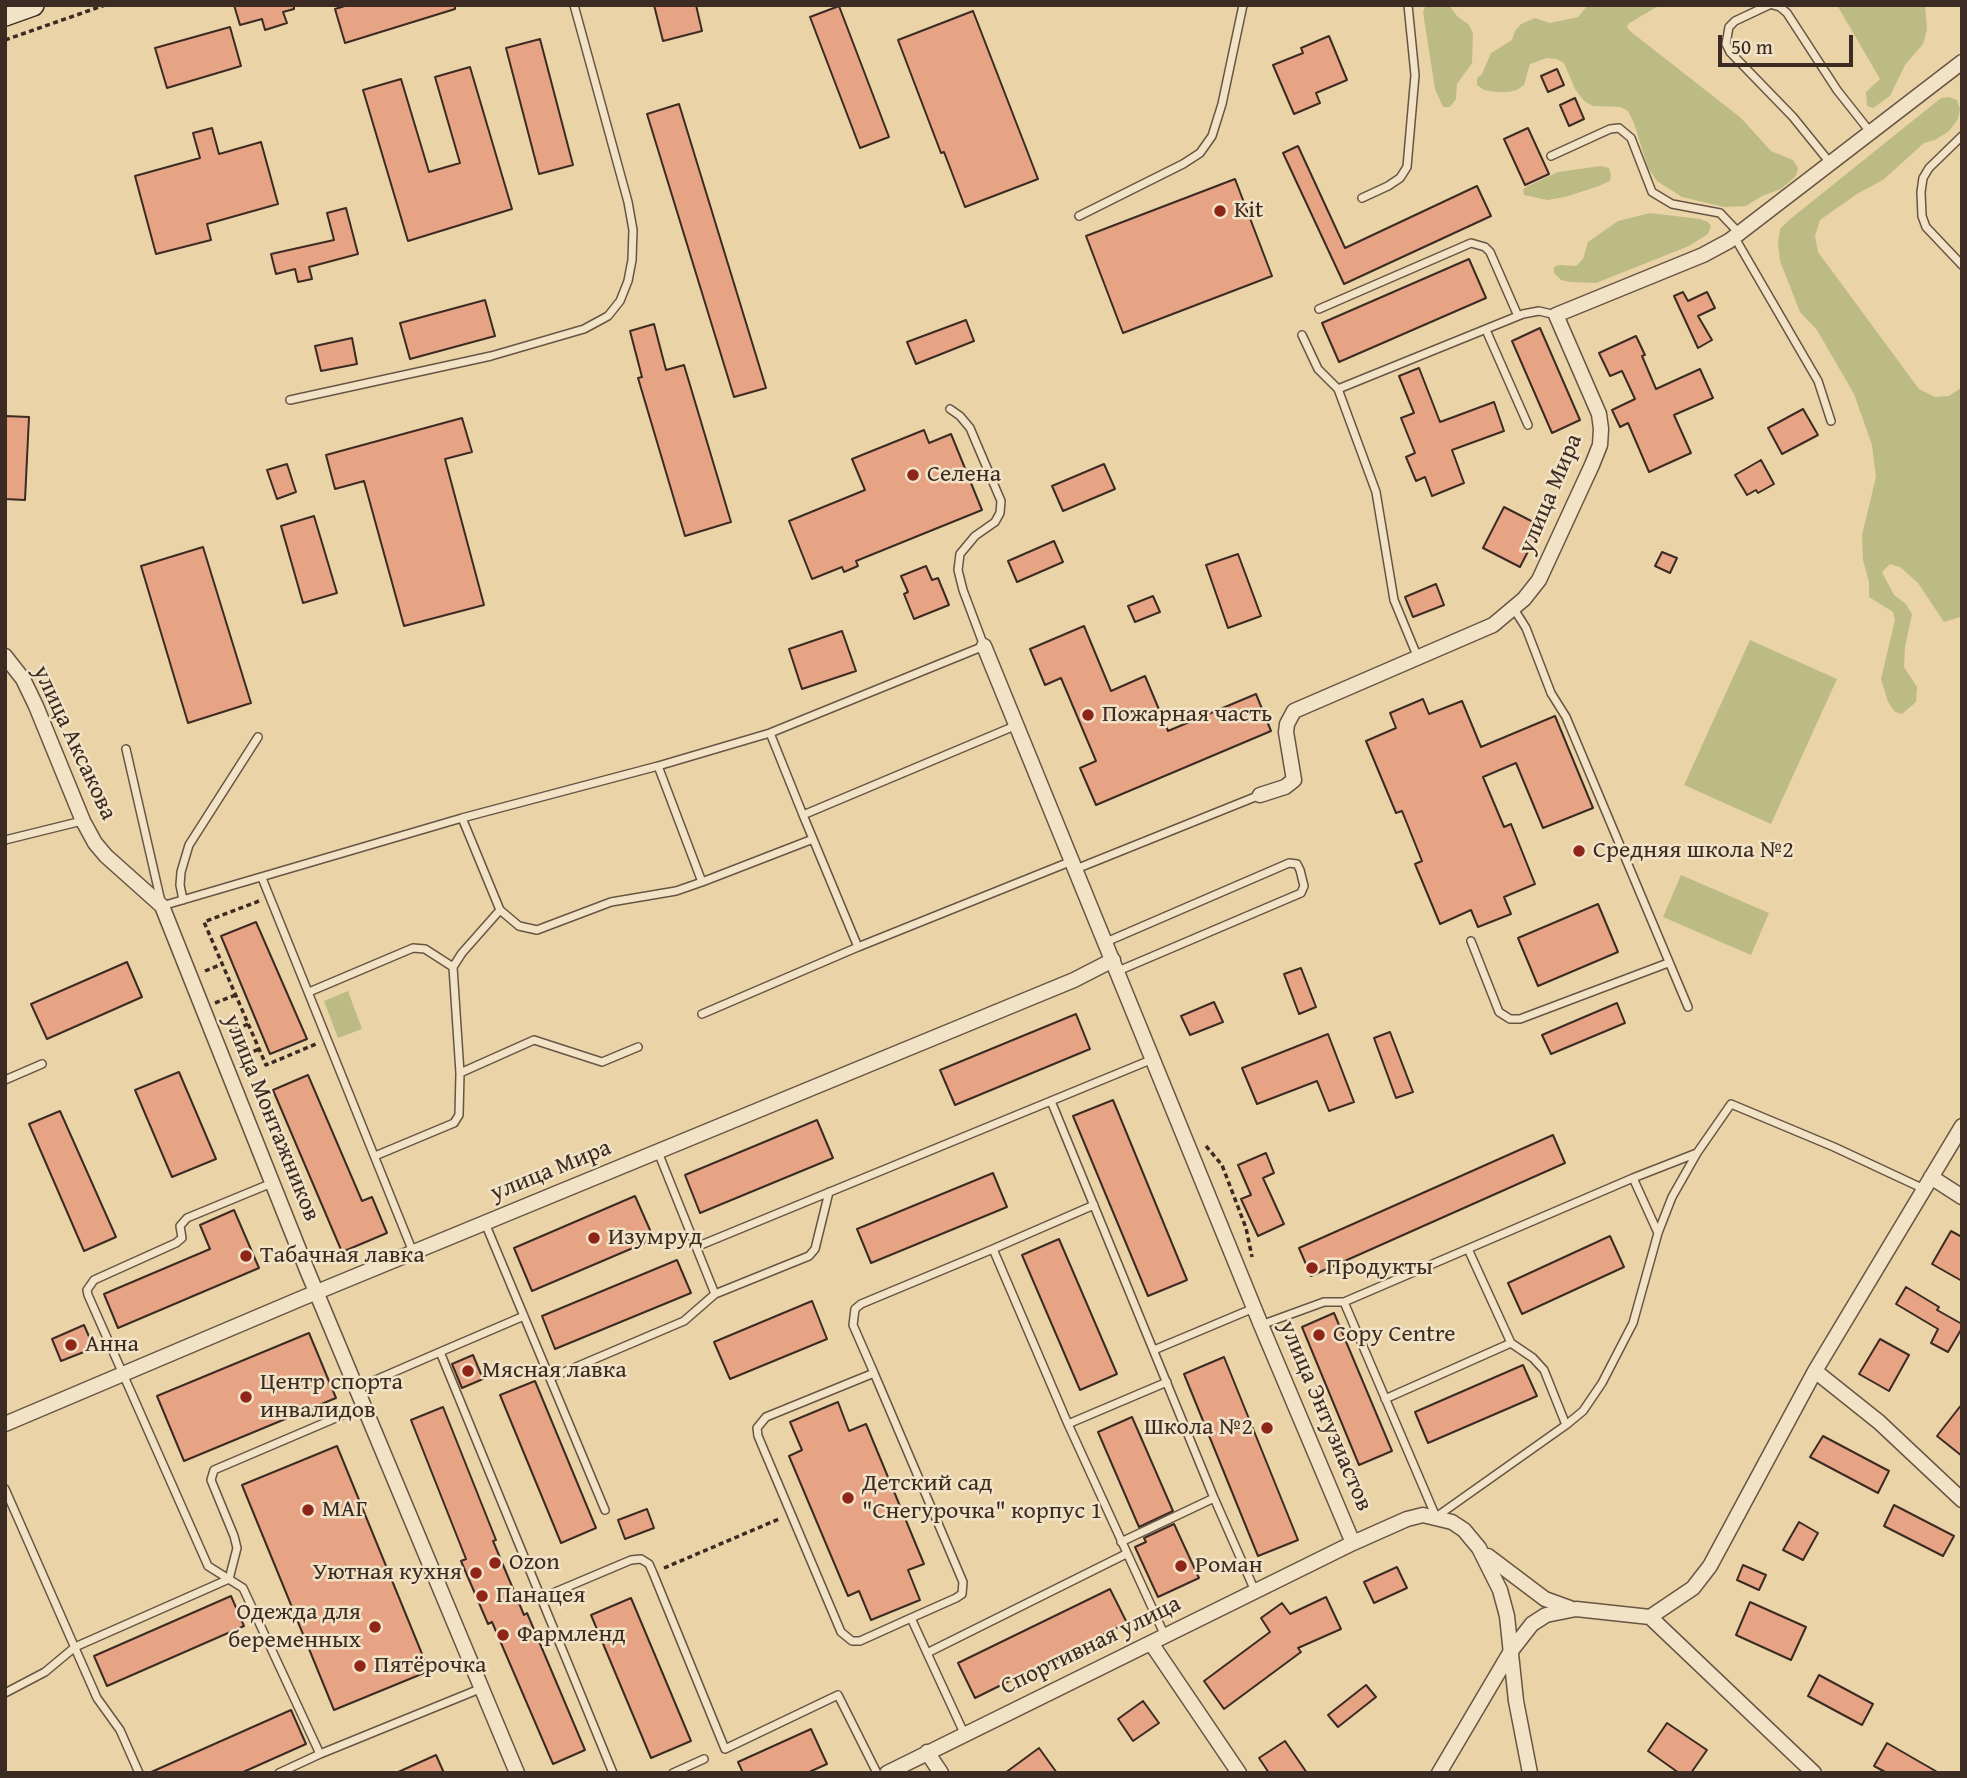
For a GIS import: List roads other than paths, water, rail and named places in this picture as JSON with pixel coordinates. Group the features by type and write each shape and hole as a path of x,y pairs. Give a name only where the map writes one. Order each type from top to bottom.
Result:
{"street":[{"path":"5,15 33,5"},
{"path":"1556,315 1703,255 1737,236 1962,62"},
{"name":"улица Мира","path":"1260,795 1284,787 1294,780 1286,732 1294,711 1493,625 1514,609 1539,580 1600,445 1599,414 1556,315"},
{"name":"улица Энтузиастов","path":"984,646 1261,1325 1353,1542 1407,1519 1423,1515 1436,1517"},
{"name":"улица Аксакова","path":"5,656 23,679 36,706 83,821 95,843 162,906"},
{"name":"улица Монтажников","path":"162,906 272,1183 517,1773"},
{"name":"улица Мира","path":"5,1424 413,1252 1115,965"},
{"path":"1650,1618 1693,1588 1710,1566 1815,1371 1962,1126"},
{"path":"1928,1183 1962,1197"},
{"path":"1815,1371 1879,1422 1962,1500"},
{"path":"1436,1517 1452,1522 1464,1530 1479,1548 1545,1599 1576,1609 1650,1618 1814,1773"},
{"name":"Спортивная улица","path":"887,1773 1353,1542"},
{"path":"1479,1548 1500,1590 1507,1616 1516,1701 1530,1773"},
{"path":"1440,1773 1523,1633 1546,1615 1576,1609"},
{"path":"1151,1643 1239,1773"},
{"path":"927,1752 941,1773"}],"lane":[{"path":"290,400 491,356 584,329 608,316 620,301 632,260 631,220 574,5"},
{"path":"1079,216 1200,153 1212,136 1222,104 1243,5"},
{"path":"1362,198 1400,178 1407,167 1415,75 1408,5"},
{"path":"1831,164 1793,117 1730,52 1726,44 1729,27 1735,21 1771,5 1780,6 1837,90 1871,134"},
{"path":"1551,156 1609,129 1619,128 1631,138 1652,192 1672,204 1720,213 1737,236 1818,381 1831,421"},
{"path":"1962,135 1929,168 1923,178 1921,192 1922,216 1926,227 1962,265"},
{"path":"1319,309 1471,243 1478,243 1490,252 1518,316"},
{"path":"1338,389 1518,316 1539,311 1556,315"},
{"path":"1486,330 1528,425"},
{"path":"1302,335 1312,360 1338,389 1376,492 1392,592 1418,658"},
{"path":"126,749 162,906 462,818 770,733 984,646 958,570 960,554 965,546 995,522 1000,513 1000,501 970,428 950,409"},
{"path":"1514,609 1526,628 1551,693 1566,717 1688,1007"},
{"path":"803,815 1017,725"},
{"path":"770,733 858,947"},
{"path":"183,900 181,872 189,845 258,737"},
{"path":"658,766 702,882"},
{"path":"702,1014 858,947 1260,795"},
{"path":"462,818 500,909 519,926 537,930 611,902 676,891 813,839"},
{"path":"5,840 83,821"},
{"path":"1106,942 1289,863 1297,864 1300,870 1304,886 1301,893 1115,965"},
{"path":"262,878 413,1252"},
{"path":"374,1156 454,1123 459,1115 460,1073 453,967 500,909"},
{"path":"1471,941 1499,1012 1510,1019 1520,1020 1668,963"},
{"path":"309,992 413,948 425,949 453,967"},
{"path":"460,1073 534,1040 602,1062 638,1047"},
{"path":"696,1247 1153,1059"},
{"path":"5,1080 41,1064"},
{"path":"1051,1101 1214,1498 1255,1591"},
{"path":"1344,1302 1436,1517 1583,1411 1623,1346 1639,1306 1658,1233 1672,1197 1696,1153 1731,1104 1928,1183"},
{"path":"658,1152 715,1294"},
{"path":"1261,1325 1324,1302 1344,1302 1696,1153"},
{"path":"1633,1178 1658,1233"},
{"path":"272,1183 187,1218 180,1226 181,1238 176,1243 89,1283 88,1296 208,1566 243,1588 320,1754"},
{"path":"550,1378 684,1321 715,1294 809,1256 815,1249 829,1192"},
{"path":"874,1373 766,1417 757,1428 758,1436 841,1632 852,1641 860,1641 957,1598 962,1594 963,1582 874,1373 853,1325 855,1309 861,1304 1094,1205"},
{"path":"485,1223 605,1510"},
{"path":"993,1249 1068,1424 1165,1636"},
{"path":"1468,1249 1511,1343 1533,1358 1544,1370 1566,1425"},
{"path":"1154,1350 1254,1308"},
{"path":"357,1388 524,1316"},
{"path":"1385,1399 1511,1343"},
{"path":"440,1352 613,1773"},
{"path":"1068,1424 1167,1382"},
{"path":"229,1579 237,1548 211,1480 214,1470 365,1406"},
{"path":"5,1489 97,1698 120,1730 139,1773"},
{"path":"1121,1542 1214,1498"},
{"path":"927,1653 1126,1554"},
{"path":"541,1598 631,1560 641,1559 649,1564 653,1573 725,1749 838,1695 877,1773"},
{"path":"5,1693 45,1672 75,1647 229,1579"},
{"path":"911,1618 964,1733"},
{"path":"279,1773 482,1688"},
{"path":"673,1773 704,1759"}],"place":[{"name":"Kit","path":"1220,211"},
{"name":"Селена","path":"913,475"},
{"name":"Пожарная часть","path":"1088,715"},
{"name":"Средняя школа №2","path":"1579,851"},
{"name":"Изумруд","path":"594,1238"},
{"name":"Табачная лавка","path":"246,1256"},
{"name":"Продукты","path":"1312,1268"},
{"name":"Copy Centre","path":"1319,1335"},
{"name":"Анна","path":"71,1345"},
{"name":"Мясная лавка","path":"468,1371"},
{"name":"Центр спорта инвалидов","path":"246,1397"},
{"name":"Школа №2","path":"1267,1428"},
{"name":"Детский сад \"Снегурочка\" корпус 1","path":"848,1498"},
{"name":"МАГ","path":"308,1510"},
{"name":"Ozon","path":"495,1563"},
{"name":"Роман","path":"1181,1566"},
{"name":"Уютная кухня","path":"476,1573"},
{"name":"Панацея","path":"482,1596"},
{"name":"Одежда для беременных","path":"375,1627"},
{"name":"Фармленд","path":"503,1635"},
{"name":"Пятёрочка","path":"360,1666"}]}
